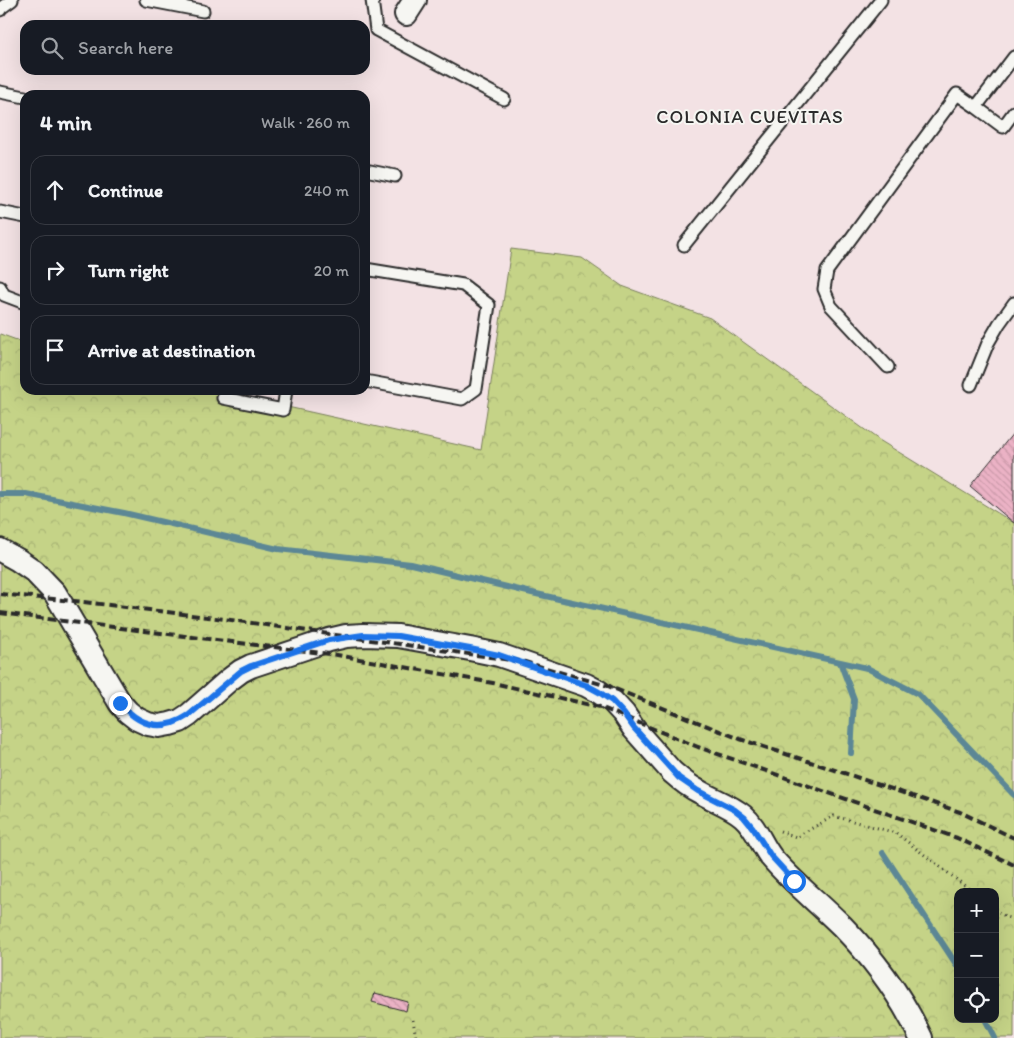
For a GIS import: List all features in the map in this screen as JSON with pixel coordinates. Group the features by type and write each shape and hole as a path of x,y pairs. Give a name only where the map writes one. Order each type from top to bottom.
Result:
{"street":[{"path":"0,550 34,572 55,593 120,703 137,719 148,724 159,726 180,721 198,708 229,680 251,666 313,644 346,636 398,636 470,649 499,655 586,685 612,701 640,736 679,778 744,817 771,856 794,881 844,928 865,952 903,1005 921,1038"}],"lane":[{"path":"0,10 12,0"},
{"path":"146,0 202,11"},
{"path":"372,0 376,30 504,99"},
{"path":"684,244 880,0"},
{"path":"976,107 1014,58"},
{"path":"0,92 20,96"},
{"path":"888,368 831,306 824,289 827,271 957,94 1003,127 1014,112"},
{"path":"370,171 395,176"},
{"path":"0,212 20,216"},
{"path":"370,270 463,285 489,305 476,389 462,399 370,382"},
{"path":"0,287 4,295 20,301"},
{"path":"971,385 988,343 1014,303"},
{"path":"223,398 283,410 285,395"}],"path":[{"path":"779,831 796,837 834,816 896,832 967,888"},
{"path":"999,912 1006,917 1014,919"},
{"path":"413,1020 416,1038"}],"green space":[{"path":"511,249 582,258 622,286 710,318 879,440 1014,523 1014,1038 0,1038 0,334 20,341 20,395 234,395 481,450"}],"building":[{"path":"1014,432 1014,523 970,486"},
{"path":"375,993 408,1002 406,1011 372,1002"}],"waterway":[{"path":"0,494 26,494 124,513 278,549 411,564 867,668 918,694 1014,795"},
{"path":"840,662 854,699 851,753"},
{"path":"883,853 954,961"},
{"path":"987,1023 995,1038"}],"railway":[{"path":"0,594 224,619 525,662 608,686 740,739 960,812 1014,838"},
{"path":"0,613 337,655 493,683 600,707 698,747 957,838 1014,865"}],"district":[{"name":"COLONIA CUEVITAS","path":"750,116"}],"route":[{"path":"120,703 137,719 148,724 159,726 170,724 180,721 189,715 229,680 251,666 313,644 346,636 398,636 499,655 586,685 612,701 672,772 688,785 735,810 744,817 771,856 794,881"}]}
